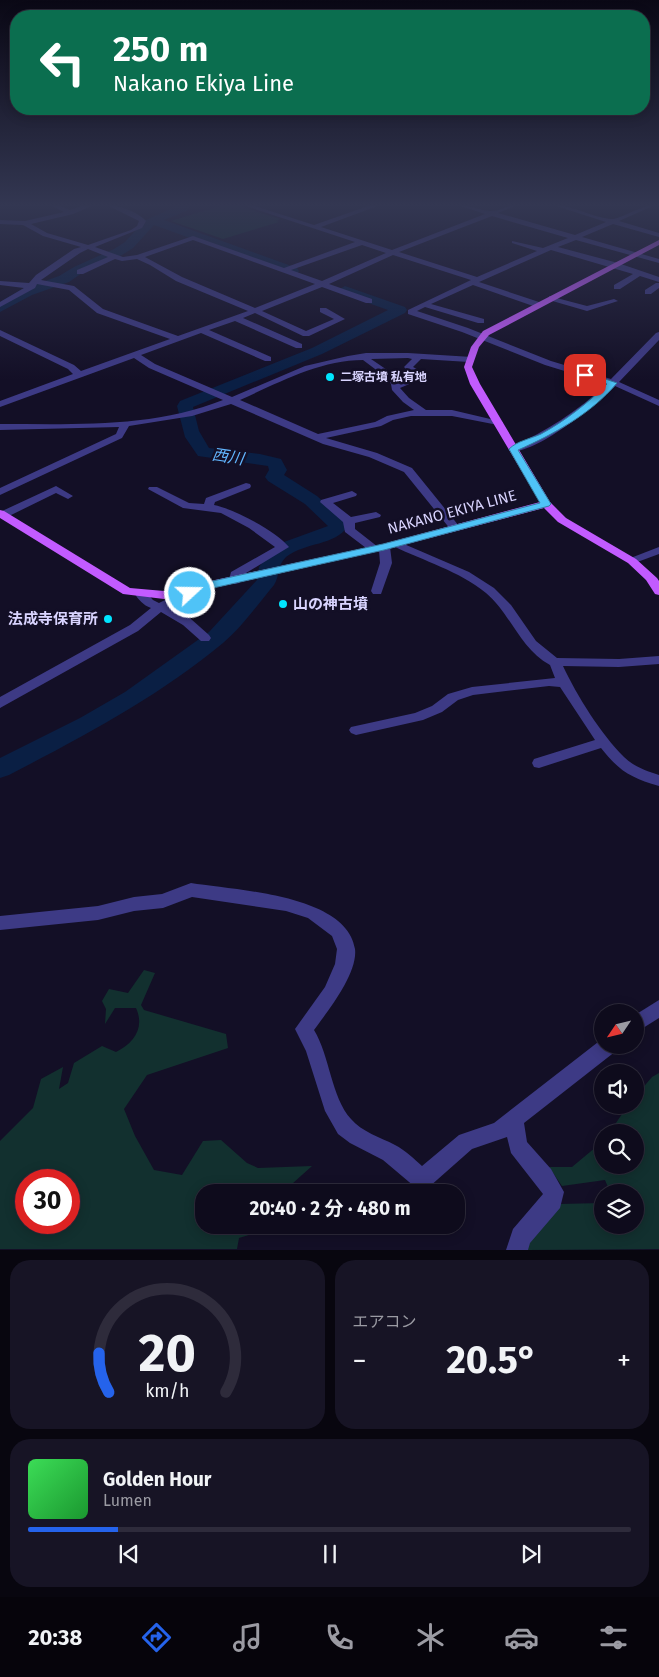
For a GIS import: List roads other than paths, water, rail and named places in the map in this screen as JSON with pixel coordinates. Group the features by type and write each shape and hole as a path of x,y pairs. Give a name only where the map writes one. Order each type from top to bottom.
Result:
{"main road":[{"path":"469,359 474,347 482,337 618,263"},
{"name":"NAKANO EKIYA LINE","path":"1,514 127,591 164,595 397,544 546,504 500,424 474,384 468,367 469,359"},
{"path":"546,504 562,520 632,562 651,578 659,591"}],"street":[{"path":"0,305 60,263"},
{"path":"80,272 96,263"},
{"path":"154,263 179,279 292,326 306,334 340,319 323,310"},
{"path":"276,263 316,272 335,279"},
{"path":"291,268 303,263"},
{"path":"0,404 256,311 322,285 369,263"},
{"path":"423,263 539,305"},
{"path":"516,263 410,312 482,337 548,363 613,383 659,403"},
{"path":"609,263 659,280"},
{"path":"291,268 322,285 369,300"},
{"path":"616,287 638,274"},
{"path":"0,283 52,283 78,292 100,311 178,339"},
{"path":"648,292 659,285"},
{"path":"552,298 587,309 614,301"},
{"path":"424,304 481,321"},
{"path":"236,318 300,346"},
{"path":"201,330 268,359"},
{"path":"0,333 71,367 79,376"},
{"path":"513,449 544,435 596,400 659,335"},
{"path":"136,355 152,366 326,442 373,455 408,470 455,528"},
{"path":"0,426 79,427 124,425 192,413 307,368 336,360 366,356 419,356 469,359"},
{"path":"366,356 367,360 390,376 400,394 424,413"},
{"path":"396,386 418,377 416,372 408,367 419,356"},
{"path":"317,437 378,424 404,414 452,412 500,424"},
{"path":"0,492 119,436 123,431 124,425"},
{"path":"208,507 210,500 246,486"},
{"path":"1,514 56,489 68,496"},
{"path":"153,489 187,506 224,510 253,526 283,547 235,575 235,580"},
{"path":"349,521 325,502 352,494"},
{"path":"349,521 376,515"},
{"path":"349,521 349,530 379,548 386,563 376,591"},
{"path":"397,544 482,584 500,599 534,647 549,660 555,662 619,663 659,660"},
{"path":"632,562 659,550"},
{"path":"0,703 134,628 160,607 190,593 189,590"},
{"path":"140,593 150,603 187,622 205,638"},
{"path":"555,662 564,683 620,762 635,772 659,780"},
{"path":"356,730 418,717 438,709 453,697 472,691 549,682 564,683"},
{"path":"539,763 604,742"},
{"path":"0,923 98,913 134,904 163,901 190,890 286,904 314,913 339,932 346,949 344,964 332,992 304,1029 313,1043 333,1105 342,1124 358,1137 391,1154 422,1180 466,1142 500,1130 597,1054"},
{"path":"644,1019 659,1008"},
{"path":"514,1119 518,1146 544,1176 554,1192 553,1201 521,1237 516,1250"}],"waterway":[{"path":"0,308 27,292 64,279 93,263"},
{"name":"西川","path":"272,263 293,271"},
{"name":"西川","path":"0,769 88,724 133,697 217,637 267,581 269,567 278,554 291,546 333,532 339,526 311,500 274,477 278,470 275,463 260,459 204,452 196,443 189,425 185,406 317,351 400,310 345,290"}],"place":[{"name":"二塚古墳 私有地","path":"330,377"},
{"name":"山の神古墳","path":"283,604"},
{"name":"法成寺保育所","path":"108,619"}]}
